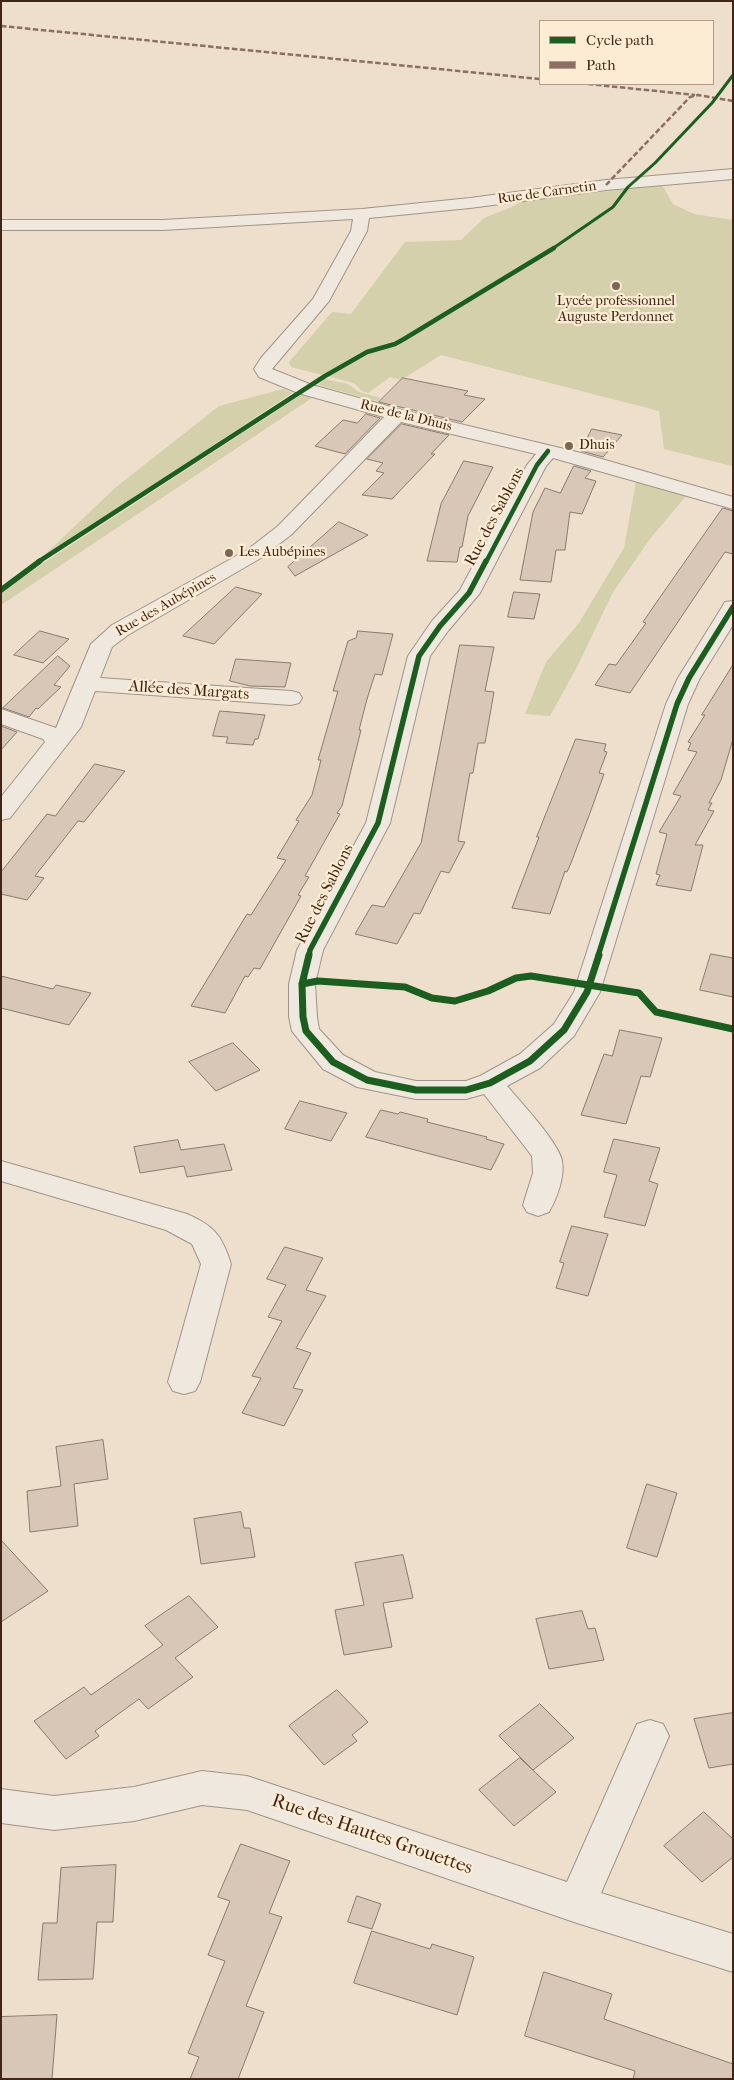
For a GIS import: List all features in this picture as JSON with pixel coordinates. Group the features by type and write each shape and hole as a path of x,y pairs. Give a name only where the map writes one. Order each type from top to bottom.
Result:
{"street":[{"name":"Rue de Carnetin","path":"1,225 163,225 362,214 470,203 606,185 733,174"},
{"name":"Rue de la Dhuis","path":"362,214 359,231 320,301 267,362 263,369 269,376 280,381 397,415 548,450 733,503"},
{"name":"Rue des Aubépines","path":"1,813 69,727 102,644 120,630 254,554 286,530 397,415"},
{"name":"Rue des Sablons","path":"548,450 537,465 469,594 440,626 419,656 378,823 310,950 302,984 303,1017 306,1031 333,1062 367,1080 416,1090 466,1090 490,1083 530,1061 564,1030 587,992 677,704 689,678 733,607"},
{"name":"Allée des Margats","path":"86,684 291,698"},
{"path":"1,716 51,734 57,741"},
{"path":"490,1083 546,1154 549,1162 548,1172 538,1205"},
{"path":"1,1170 176,1222 199,1231 211,1247 216,1264 184,1382"},
{"path":"577,1904 650,1736"},
{"name":"Rue des Hautes Grouettes","path":"1,1806 54,1813 134,1804 202,1788 247,1793 577,1904 733,1953"}],"shaded area":[{"name":"Lycée professionnel Auguste Perdonnet","path":"662,185 673,204 694,214 733,220 732,466 664,449 659,411 441,355 401,380 390,377 368,393 362,391 354,383 291,367 289,362 332,312 351,314 405,242 461,240 484,218 523,201"},
{"path":"325,379 348,384 359,392 381,398 377,401 318,385"},
{"path":"283,389 292,393 35,564 115,488 219,406"},
{"path":"301,395 312,398 1,605 1,593 42,564"},
{"path":"636,481 686,496 650,539 613,592 578,665 550,716 525,714 546,662 579,623 624,548"}],"building":[{"path":"403,378 468,391 464,395 485,399 462,422 379,402"},
{"path":"366,414 380,418 345,454 315,446 343,420 357,423"},
{"path":"402,424 449,435 431,454 435,454 392,499 362,495 384,473 376,471 383,463 367,459"},
{"path":"592,429 622,435 603,457 581,451"},
{"path":"464,461 493,467 468,516 457,562 427,561 441,504"},
{"path":"574,466 591,471 585,478 596,481 582,514 570,512 565,550 556,550 551,582 520,580 533,512 545,488 560,493"},
{"path":"723,508 733,511 733,554 725,552 630,693 595,685 609,664 616,665 646,623 643,622"},
{"path":"339,522 368,535 295,576 288,567"},
{"path":"236,587 262,594 214,644 183,636"},
{"path":"514,592 540,594 534,619 508,617"},
{"path":"40,631 69,639 43,663 14,655"},
{"path":"358,631 393,634 382,675 375,674 367,699 342,806 337,813 340,814 305,876 309,877 298,895 301,896 260,969 254,968 248,977 245,976 225,1013 191,1006 247,914 251,915 286,860 277,858 299,821 296,820 312,795 321,760 318,760 338,691 333,691 348,641 356,638"},
{"path":"460,645 494,647 485,691 494,692 485,743 478,743 473,773 470,773 458,841 465,842 449,873 441,871 420,914 414,913 397,944 355,934 372,905 384,907 421,843"},
{"path":"58,656 70,666 54,685 61,687 38,709 36,708 29,717 3,708"},
{"path":"236,659 291,663 285,687 250,686 230,681"},
{"path":"733,665 733,739 721,780 709,803 712,803 708,810 714,811 695,845 703,845 691,891 656,885 660,875 656,874 667,834 659,832 681,796 673,794 697,752 688,750 691,743 688,742 705,715 702,715"},
{"path":"220,711 265,715 258,739 255,739 253,745 226,743 228,737 213,736"},
{"path":"1,726 17,732 1,750"},
{"path":"576,739 606,744 604,751 607,752 599,773 604,774 590,813 571,863 567,872 565,871 550,914 512,908 539,837 537,837"},
{"path":"95,764 125,771 84,822 78,821 35,876 44,878 27,900 1,894 1,872 47,814 55,816"},
{"path":"711,954 733,958 733,997 700,990"},
{"path":"1,976 53,989 56,985 91,993 69,1025 1,1008"},
{"path":"620,1030 662,1038 650,1077 641,1076 626,1124 581,1115 604,1054 612,1056"},
{"path":"233,1043 260,1070 216,1091 189,1062"},
{"path":"300,1101 347,1113 331,1141 285,1129"},
{"path":"381,1110 398,1114 400,1112 428,1119 427,1122 487,1137 486,1139 504,1144 491,1170 366,1137"},
{"path":"614,1139 660,1148 649,1181 658,1184 645,1226 604,1217 617,1175 604,1172"},
{"path":"178,1140 181,1150 224,1144 232,1170 187,1177 184,1166 140,1173 134,1147"},
{"path":"572,1226 608,1234 588,1296 556,1288 564,1263 560,1262"},
{"path":"285,1247 323,1258 306,1290 326,1296 296,1348 311,1353 293,1388 303,1390 284,1426 242,1413 261,1378 252,1376 282,1321 268,1317 286,1285 267,1279"},
{"path":"103,1440 108,1479 74,1484 78,1526 30,1532 27,1491 61,1486 56,1447"},
{"path":"647,1484 677,1493 657,1557 627,1548"},
{"path":"241,1512 244,1528 250,1528 255,1557 201,1564 194,1519"},
{"path":"1,1540 48,1591 1,1622"},
{"path":"403,1555 413,1598 383,1603 392,1647 344,1655 335,1610 364,1605 355,1563"},
{"path":"189,1596 218,1627 175,1658 193,1677 148,1709 139,1699 95,1731 99,1736 66,1759 34,1721 84,1687 91,1695 163,1645 145,1626"},
{"path":"582,1611 588,1629 595,1628 604,1660 549,1669 536,1619"},
{"path":"337,1690 368,1722 352,1735 357,1741 324,1765 289,1726"},
{"path":"540,1704 574,1738 533,1770 499,1736"},
{"path":"733,1713 733,1764 709,1768 694,1719"},
{"path":"520,1758 556,1792 514,1826 479,1790"},
{"path":"704,1812 733,1839 733,1857 702,1882 664,1846"},
{"path":"241,1844 290,1861 269,1913 282,1917 246,2006 264,2012 238,2079 190,2079 199,2057 188,2053 225,1961 208,1955 230,1901 218,1897"},
{"path":"116,1865 113,1922 97,1922 93,1979 38,1980 43,1923 57,1923 61,1868"},
{"path":"357,1896 381,1904 372,1929 348,1922"},
{"path":"372,1931 430,1949 432,1944 474,1957 457,2015 354,1983"},
{"path":"544,1972 612,1994 604,2019 733,2064 733,2079 633,2079 635,2071 525,2036"},
{"path":"57,2015 52,2079 1,2079 1,2017"}],"marked path":[{"path":"1,26 539,79"},
{"path":"598,85 695,95"},
{"path":"606,185 690,97 698,95 733,101"}],"cycle path":[{"path":"1,590 35,564 325,376 367,352 395,344 404,339 562,243 613,207 628,187 655,163 712,103 733,75"},
{"path":"548,451 537,465 469,593 440,626 419,656 378,823 310,950 302,984 303,1017 306,1031 333,1062 367,1080 416,1090 466,1090 490,1083 530,1061 564,1030 587,992 677,704 689,678 733,607"},
{"path":"302,984 318,981 405,987 432,998 455,1001 488,991 516,978 531,976 639,993 656,1012 733,1029"}],"place":[{"name":"Lycée professionnel Auguste Perdonnet","path":"616,286"},
{"name":"Dhuis","path":"569,446"},
{"name":"Les Aubépines","path":"229,553"}]}
